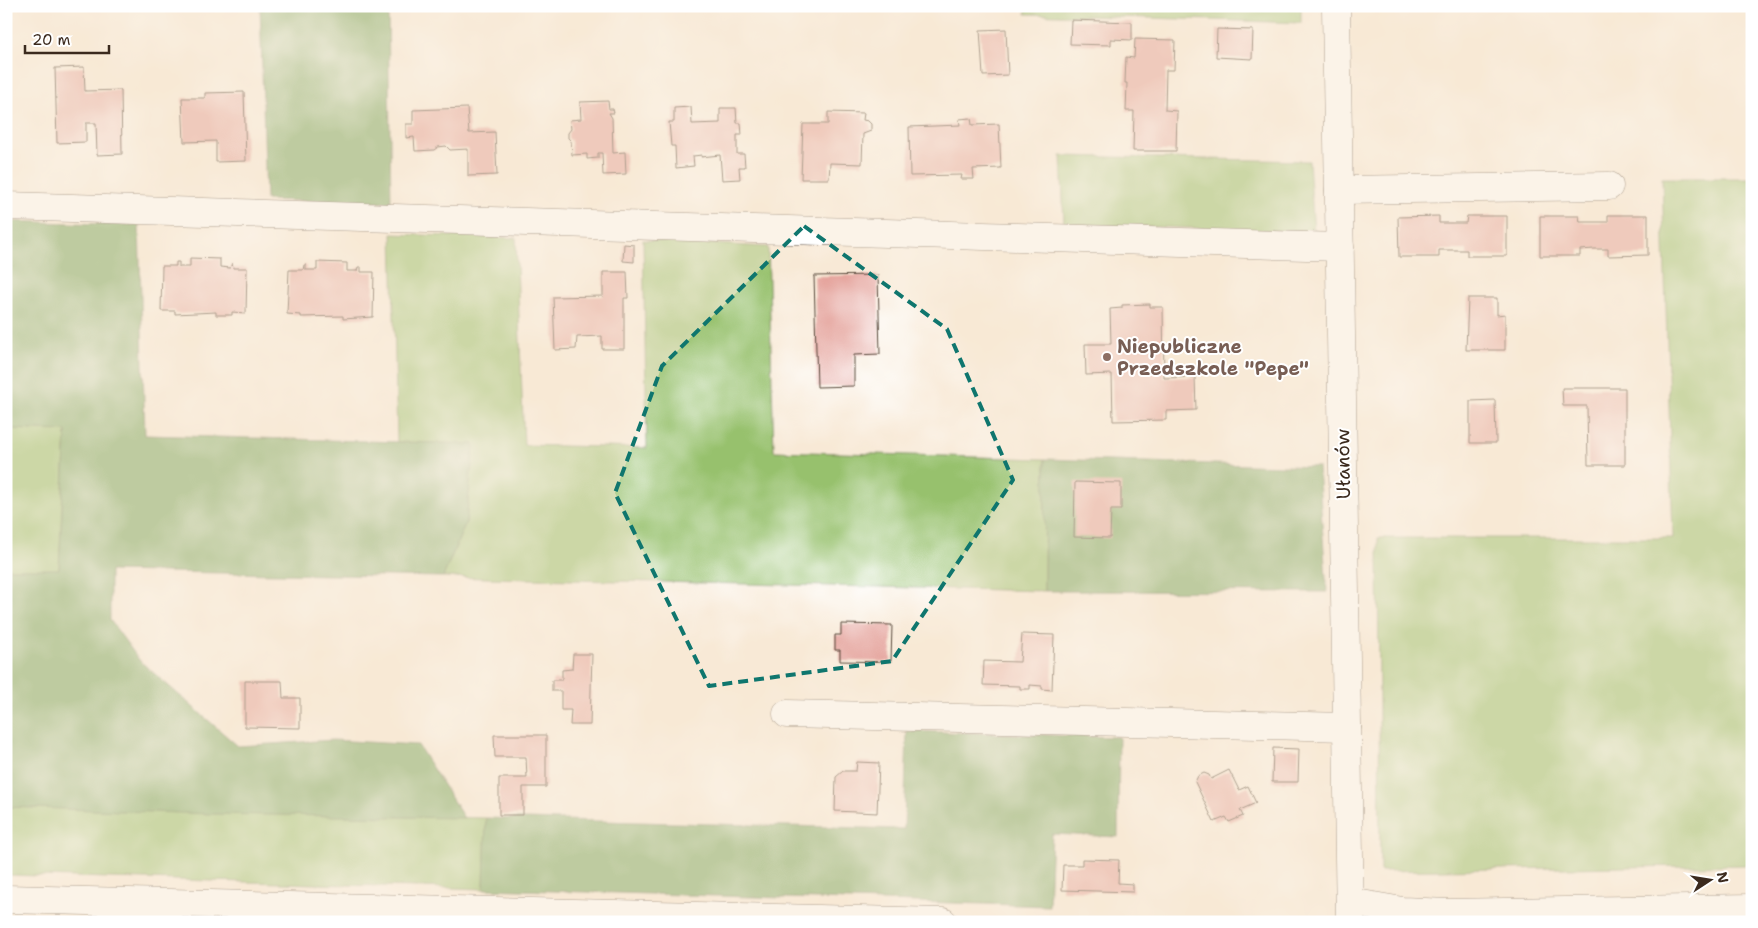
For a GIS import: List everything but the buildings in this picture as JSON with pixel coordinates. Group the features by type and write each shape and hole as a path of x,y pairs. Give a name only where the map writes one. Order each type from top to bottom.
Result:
{"street":[{"name":"Ułanów","path":"1336,6 1350,912"},
{"path":"1338,190 1609,186"},
{"path":"6,206 1340,247"},
{"path":"787,714 1347,727"},
{"path":"6,899 943,922"},
{"path":"1350,912 1402,911 1448,913 1752,908"}],"highlighted area":[{"path":"804,226 947,329 1013,480 892,661 709,686 615,493 662,366"}],"green space":[{"path":"260,6 388,6 391,203 266,200"},
{"path":"1026,6 1301,6 1301,23 1026,14"},
{"path":"1061,156 1309,161 1314,232 1064,224"},
{"path":"1662,178 1752,178 1752,865 1380,871 1378,538 1673,538"},
{"path":"6,221 139,225 145,435 474,444 466,522 443,577 110,571 110,620 140,661 238,746 333,740 418,745 464,818 211,814 6,807 6,569 59,569 66,431 6,429"},
{"path":"392,234 516,238 524,445 647,448 643,240 768,247 774,451 1045,459 1044,591 443,577 466,522 473,444 397,442"},
{"path":"6,429 66,430 59,570 6,569"},
{"path":"1045,459 1318,467 1327,592 1044,591"},
{"path":"907,731 1119,737 1118,837 1052,834 1049,906 484,889 486,818 904,829"},
{"path":"6,807 486,818 484,889 6,875"}],"place":[{"name":"Niepubliczne Przedszkole \"Pepe\"","path":"1107,357"}]}
